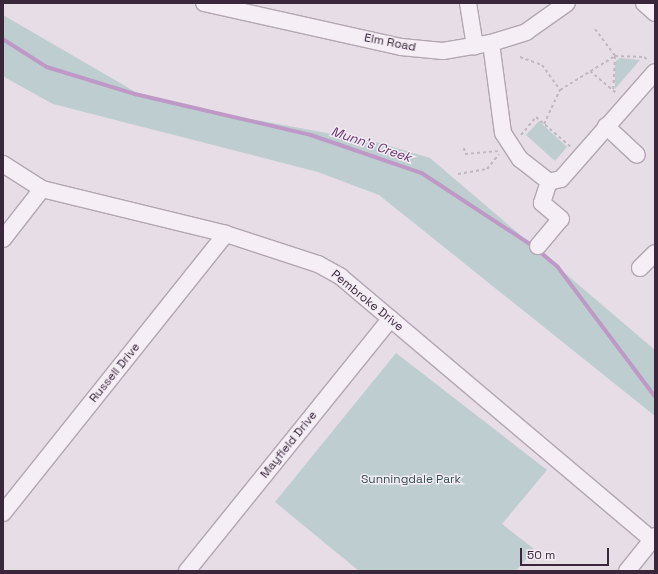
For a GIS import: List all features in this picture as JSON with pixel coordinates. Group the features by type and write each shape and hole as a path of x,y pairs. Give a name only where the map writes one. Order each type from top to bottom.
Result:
{"street":[{"name":"Elm Road","path":"204,3 402,47 443,51 491,43 526,32 567,3"},
{"path":"468,3 475,46"},
{"path":"644,3 655,13"},
{"path":"491,43 503,133 512,147 549,182"},
{"path":"549,182 561,179 606,126 628,104 654,68"},
{"path":"606,126 637,155"},
{"name":"Pembroke Drive","path":"3,164 42,189 226,234 318,264 341,277 653,538"},
{"path":"538,246 561,219 542,203 549,182"},
{"path":"3,238 42,189"},
{"name":"Russell Drive","path":"3,513 226,234"},
{"path":"640,268 655,253"},
{"name":"Mayfield Drive","path":"187,571 390,319"},
{"path":"627,571 653,538"}],"path":[{"path":"595,29 615,56 613,91"},
{"path":"544,124 560,90 615,56 644,57 654,68"},
{"path":"520,57 542,65 560,90"},
{"path":"590,71 628,104"},
{"path":"512,147 536,117 581,156"},
{"path":"458,174 487,169 501,151 465,154 464,148"},
{"path":"655,164 655,170"}],"green space":[{"path":"3,15 139,94 208,111 380,143 430,158 655,350 655,416 379,195 318,172 53,104 6,78 3,75"},
{"path":"620,58 640,60 615,89 615,62"},
{"path":"539,121 567,147 555,161 526,135"},
{"name":"Sunningdale Park","path":"396,353 547,470 502,524 534,549 516,571 359,571 275,502"}],"waterway":[{"name":"Munn's Creek","path":"3,39 47,67 135,94 311,135 422,173 533,246"},
{"name":"Munn's Creek","path":"538,250 558,267 655,396"}]}
